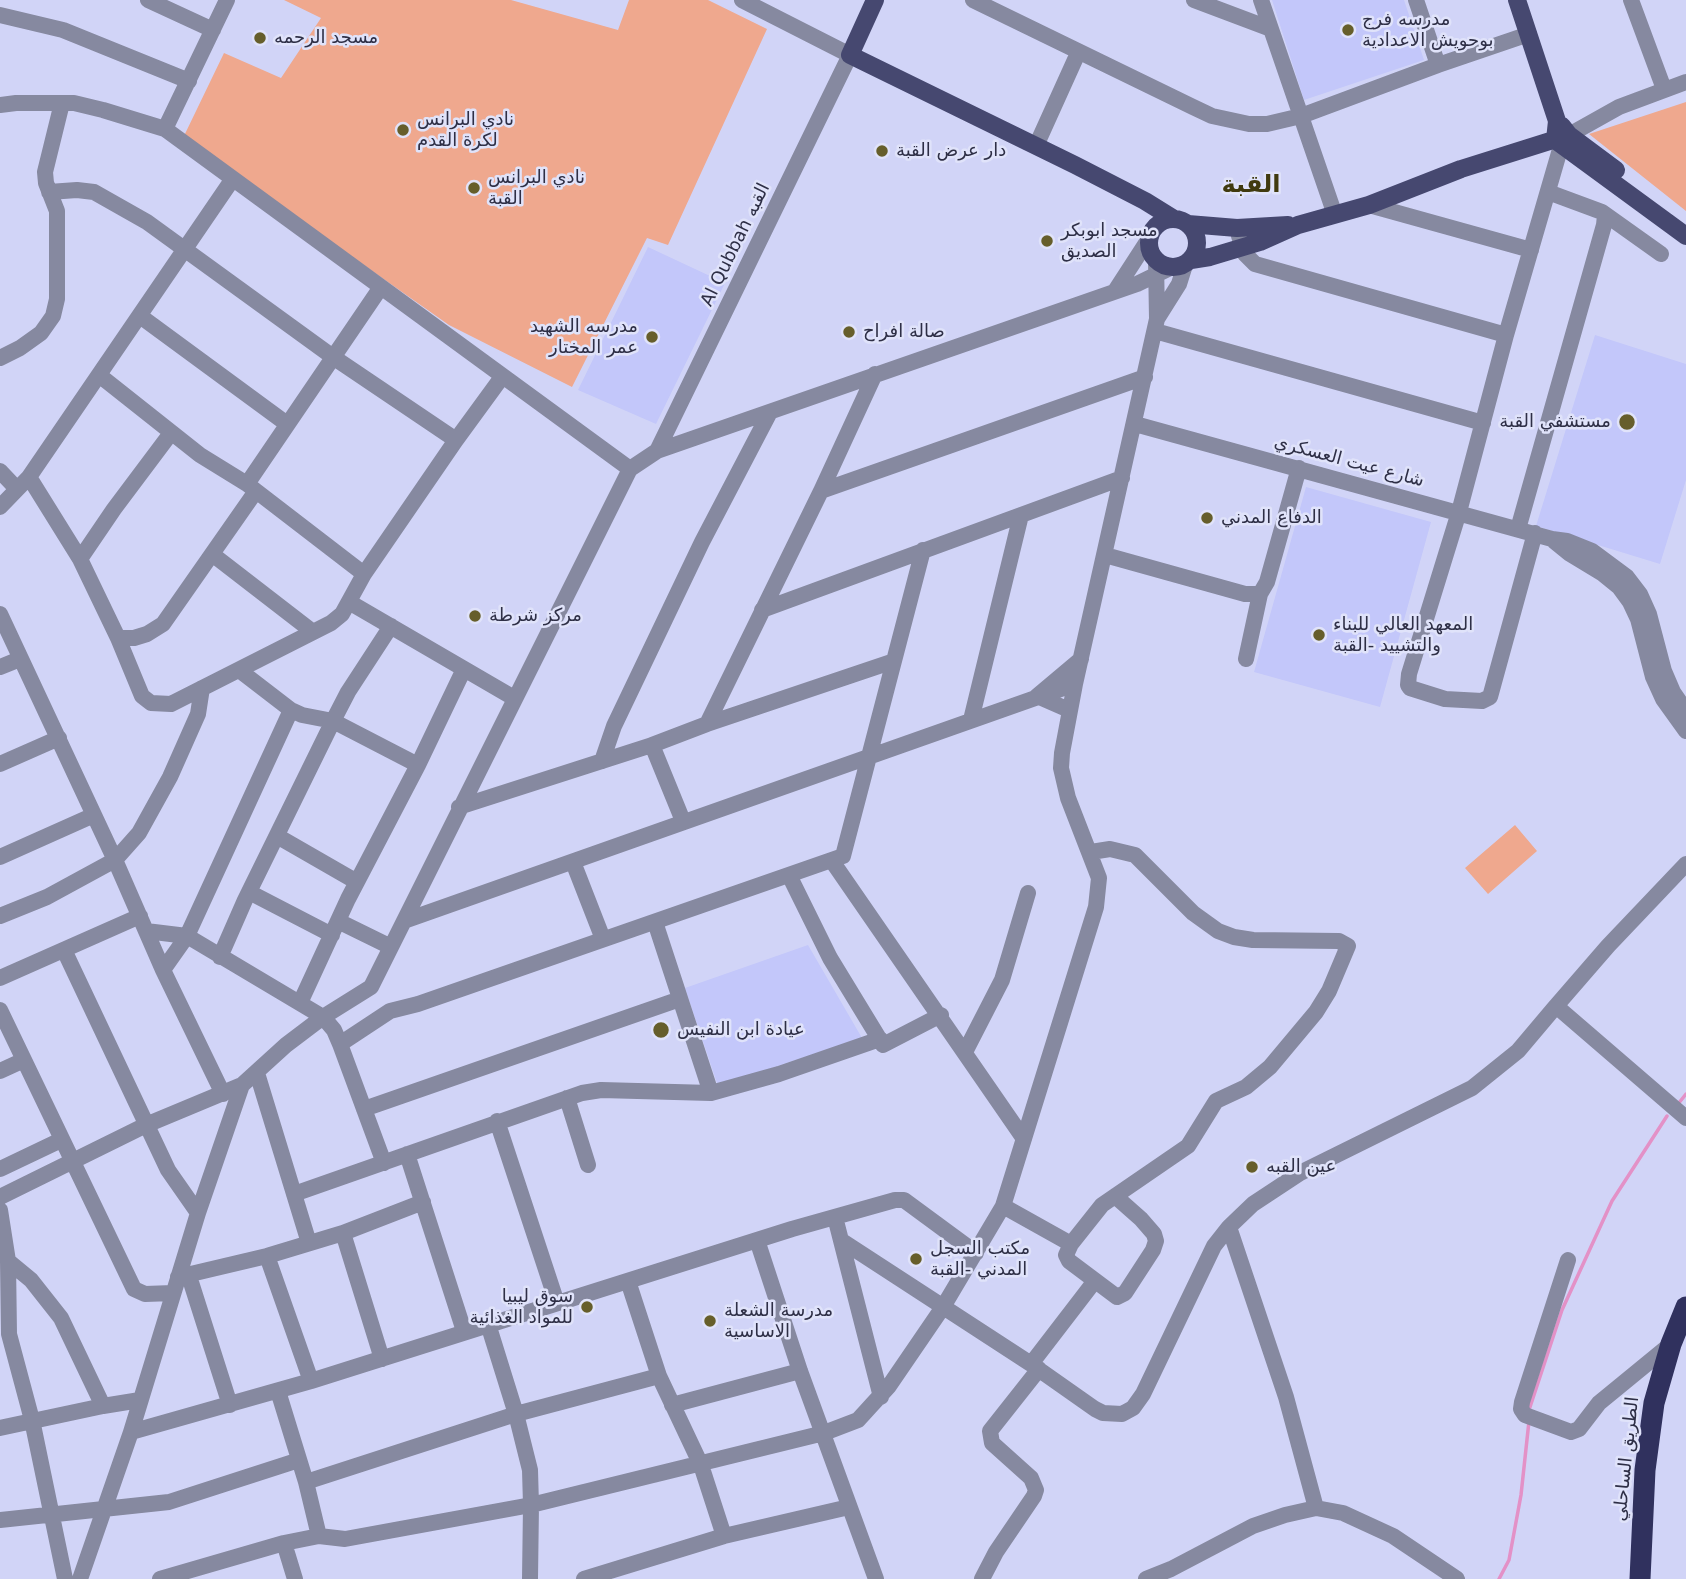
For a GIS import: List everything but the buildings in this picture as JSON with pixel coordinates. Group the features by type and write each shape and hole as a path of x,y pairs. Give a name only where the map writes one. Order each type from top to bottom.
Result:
{"highway":[{"name":"الطريق الساحلي","path":"1640,1579 1645,1470 1652,1416 1671,1344 1686,1307"}],"main road":[{"path":"875,0 849,55 1036,146 1181,222 1197,237 1195,253 1171,266"},
{"path":"1517,0 1562,141 1686,236"},
{"path":"1171,266 1243,247 1298,225 1369,205 1461,169 1562,141 1686,223"},
{"path":"1171,266 1149,245 1150,237 1159,224 1181,222 1237,228 1298,225"}],"street":[{"path":"148,0 213,30"},
{"path":"166,129 227,0"},
{"path":"742,0 849,55"},
{"path":"1194,0 1271,29"},
{"path":"1261,0 1335,215"},
{"path":"1416,0 1438,65"},
{"path":"1631,0 1664,89"},
{"path":"981,2 1078,53 1212,116 1249,124 1267,124 1301,116 1529,34"},
{"path":"0,15 63,30 189,81"},
{"path":"1036,146 1078,53"},
{"name":"Al Qubbah القبه","path":"657,451 849,55"},
{"path":"1535,533 1490,697 1482,701 1432,697 1410,688 1408,680 1459,512 1562,141 1619,107 1686,82"},
{"path":"2,102 62,103 103,110 166,129 232,180 328,246 630,469"},
{"path":"0,358 41,333 53,316 58,283 58,223 45,172 62,103"},
{"path":"0,507 23,483 232,180"},
{"path":"50,192 94,192 147,222 333,357 456,440"},
{"path":"1548,192 1595,209 1661,254"},
{"path":"1369,205 1531,250"},
{"path":"1518,529 1605,215"},
{"path":"1237,228 1248,259 1255,264 1506,335"},
{"path":"1115,291 1150,237"},
{"path":"0,1197 146,1125 242,1085 286,1045 323,1017 371,987 630,469 657,451 1115,291 1171,266"},
{"path":"1156,325 1179,284 1171,266"},
{"path":"160,1579 284,1543 319,1536 345,1539 531,1504 701,1465 824,1433 858,1420 881,1397 943,1307 1003,1206 1096,907 1099,878 1068,798 1061,768 1069,710 1171,266"},
{"path":"118,638 134,638 147,634 163,624 212,554 287,424 381,287"},
{"path":"140,316 287,424"},
{"path":"1156,325 1483,423"},
{"path":"707,724 876,374"},
{"path":"99,375 200,455 251,488 364,574"},
{"path":"0,471 23,483 80,559 142,696 151,703 171,704 331,623 342,614 364,574 502,377"},
{"path":"821,491 1145,377"},
{"path":"602,761 614,726 702,542 770,412"},
{"name":"شارع عيت العسكري","path":"1135,424 1567,541 1592,551 1627,577 1640,594 1649,614 1664,671 1673,692 1686,711"},
{"path":"80,559 172,433"},
{"path":"1246,659 1260,594 1267,582 1299,468"},
{"path":"762,610 1122,478"},
{"path":"971,720 1021,515"},
{"name":"شارع عيت العسكري","path":"1552,539 1570,554 1603,574 1619,587 1630,602 1638,619 1653,677 1663,699 1686,731"},
{"path":"340,1044 390,1012 843,856 923,550"},
{"path":"212,554 313,632"},
{"path":"1105,555 1245,594 1260,594"},
{"path":"349,602 514,698"},
{"path":"0,614 116,860 163,970 223,1094"},
{"path":"220,957 333,721 364,666 391,626"},
{"path":"0,667 20,659"},
{"path":"1037,696 1081,659"},
{"path":"459,807 652,745 894,661"},
{"path":"300,1003 357,882 464,669"},
{"path":"239,670 291,710 333,721 418,765"},
{"path":"404,921 1075,684"},
{"path":"0,916 47,897 116,860 139,833 170,777 198,714 202,688"},
{"path":"1037,696 1069,710"},
{"path":"163,970 187,936 291,710"},
{"path":"0,764 59,738"},
{"path":"652,745 683,821"},
{"path":"0,857 94,815"},
{"path":"277,836 357,882"},
{"path":"1091,852 1110,849 1135,855 1193,914 1234,937 1253,940 1339,941 1348,946 1329,991 1316,1012 1270,1067 1246,1087 1213,1104 1188,1146 1115,1196 1096,1210 1071,1244 1067,1253 1068,1259 1112,1295 1121,1296 1156,1245 1154,1234 1115,1196"},
{"path":"832,861 941,1015 1024,1139"},
{"path":"573,862 603,939"},
{"path":"842,1241 1103,1413 1122,1414 1133,1408 1143,1394 1214,1246 1229,1227 1253,1204 1300,1173 1472,1088 1518,1051 1608,946 1686,864"},
{"path":"789,875 830,958 884,1045 941,1015"},
{"path":"249,892 335,928 391,947"},
{"path":"965,1052 1002,980 1028,893"},
{"path":"655,922 711,1093"},
{"path":"0,978 64,950 143,924 187,936 323,1017 334,1030 340,1044 384,1163"},
{"path":"64,950 146,1125 169,1170 198,1213"},
{"path":"371,987 390,1012"},
{"path":"364,1109 680,999"},
{"path":"1556,1006 1686,1118"},
{"path":"0,1010 134,1289 145,1294 343,1233 423,1202"},
{"path":"294,1194 567,1098 601,1090 711,1093 779,1074 880,1040"},
{"path":"0,1071 24,1060"},
{"path":"257,1073 309,1243"},
{"path":"80,1579 131,1432 180,1282 198,1213 242,1085"},
{"path":"567,1098 588,1165"},
{"path":"497,1121 557,1303"},
{"path":"0,1169 61,1140"},
{"path":"407,1154 464,1331"},
{"path":"131,1432 278,1391 757,1240 901,1199 976,1253"},
{"path":"1003,1206 1071,1244"},
{"path":"0,1210 8,1261 4,1334 32,1420 65,1579"},
{"path":"835,1217 881,1397"},
{"path":"1229,1227 1286,1397 1316,1508"},
{"path":"343,1233 382,1359"},
{"path":"757,1240 800,1371 876,1579"},
{"path":"267,1256 311,1381"},
{"path":"1567,1260 1522,1402 1521,1409 1525,1415 1571,1432 1579,1429 1599,1403 1671,1344"},
{"path":"8,1261 31,1280 61,1318 103,1406"},
{"path":"628,1281 659,1376 701,1465 724,1536"},
{"path":"180,1282 230,1405"},
{"path":"982,1579 1036,1490 1031,1478 992,1443 990,1431 1094,1282"},
{"path":"488,1324 530,1470 530,1579"},
{"path":"672,1405 800,1371"},
{"path":"306,1482 516,1414 659,1376"},
{"path":"278,1391 306,1482 319,1536"},
{"path":"0,1428 140,1400"},
{"path":"0,1520 169,1503 299,1460"},
{"path":"584,1579 724,1536 849,1507"},
{"path":"1146,1579 1171,1569 1253,1526 1316,1508 1343,1513 1393,1536 1457,1579"},
{"path":"284,1543 295,1579"}],"shaded area":[{"name":"نادي البرانس القبة","path":"284,0 511,0 618,30 629,0 708,0 767,29 668,245 647,238 572,387 449,325 183,138 224,53 281,78 321,18"},
{"name":"مدرسه فرج بوحويش الاعدادية","path":"1272,0 1404,0 1424,60 1304,100"},
{"path":"1686,102 1686,211 1589,134"},
{"name":"مدرسه الشهيد عمر المختار","path":"648,247 725,283 656,424 578,390"},
{"name":"مستشفي القبة","path":"1595,335 1686,364 1686,480 1660,564 1536,526"},
{"path":"1306,487 1431,522 1380,707 1254,672"},
{"path":"1515,825 1537,851 1488,894 1465,868"},
{"path":"808,945 862,1038 718,1086 685,988"}],"waterway":[{"path":"1678,1104 1686,1094"},
{"path":"1529,1410 1562,1310 1612,1201 1667,1116"},
{"path":"1499,1579 1509,1560 1521,1495 1529,1421"}],"place":[{"name":"مدرسه فرج بوحويش الاعدادية","path":"1348,30"},
{"name":"مسجد الرحمه","path":"260,38"},
{"name":"نادي البرانس لكرة القدم","path":"403,130"},
{"name":"دار عرض القبة","path":"882,151"},
{"name":"نادي البرانس القبة","path":"474,188"},
{"name":"مسجد ابوبكر الصديق","path":"1047,241"},
{"name":"صالة افراح","path":"849,332"},
{"name":"مدرسه الشهيد عمر المختار","path":"652,337"},
{"name":"مستشفي القبة","path":"1627,422"},
{"name":"الدفاع المدني","path":"1207,518"},
{"name":"مركز شرطة","path":"475,616"},
{"name":"المعهد العالي للبناء والتشييد -القبة","path":"1319,635"},
{"name":"عيادة ابن النفيس","path":"661,1030"},
{"name":"عين القبه","path":"1252,1167"},
{"name":"مكتب السجل المدني -القبة","path":"916,1259"},
{"name":"سوق ليبيا للمواد الغذائية","path":"587,1307"},
{"name":"مدرسة الشعلة الاساسية","path":"710,1321"}],"district":[{"name":"القبة","path":"1251,186"}]}
